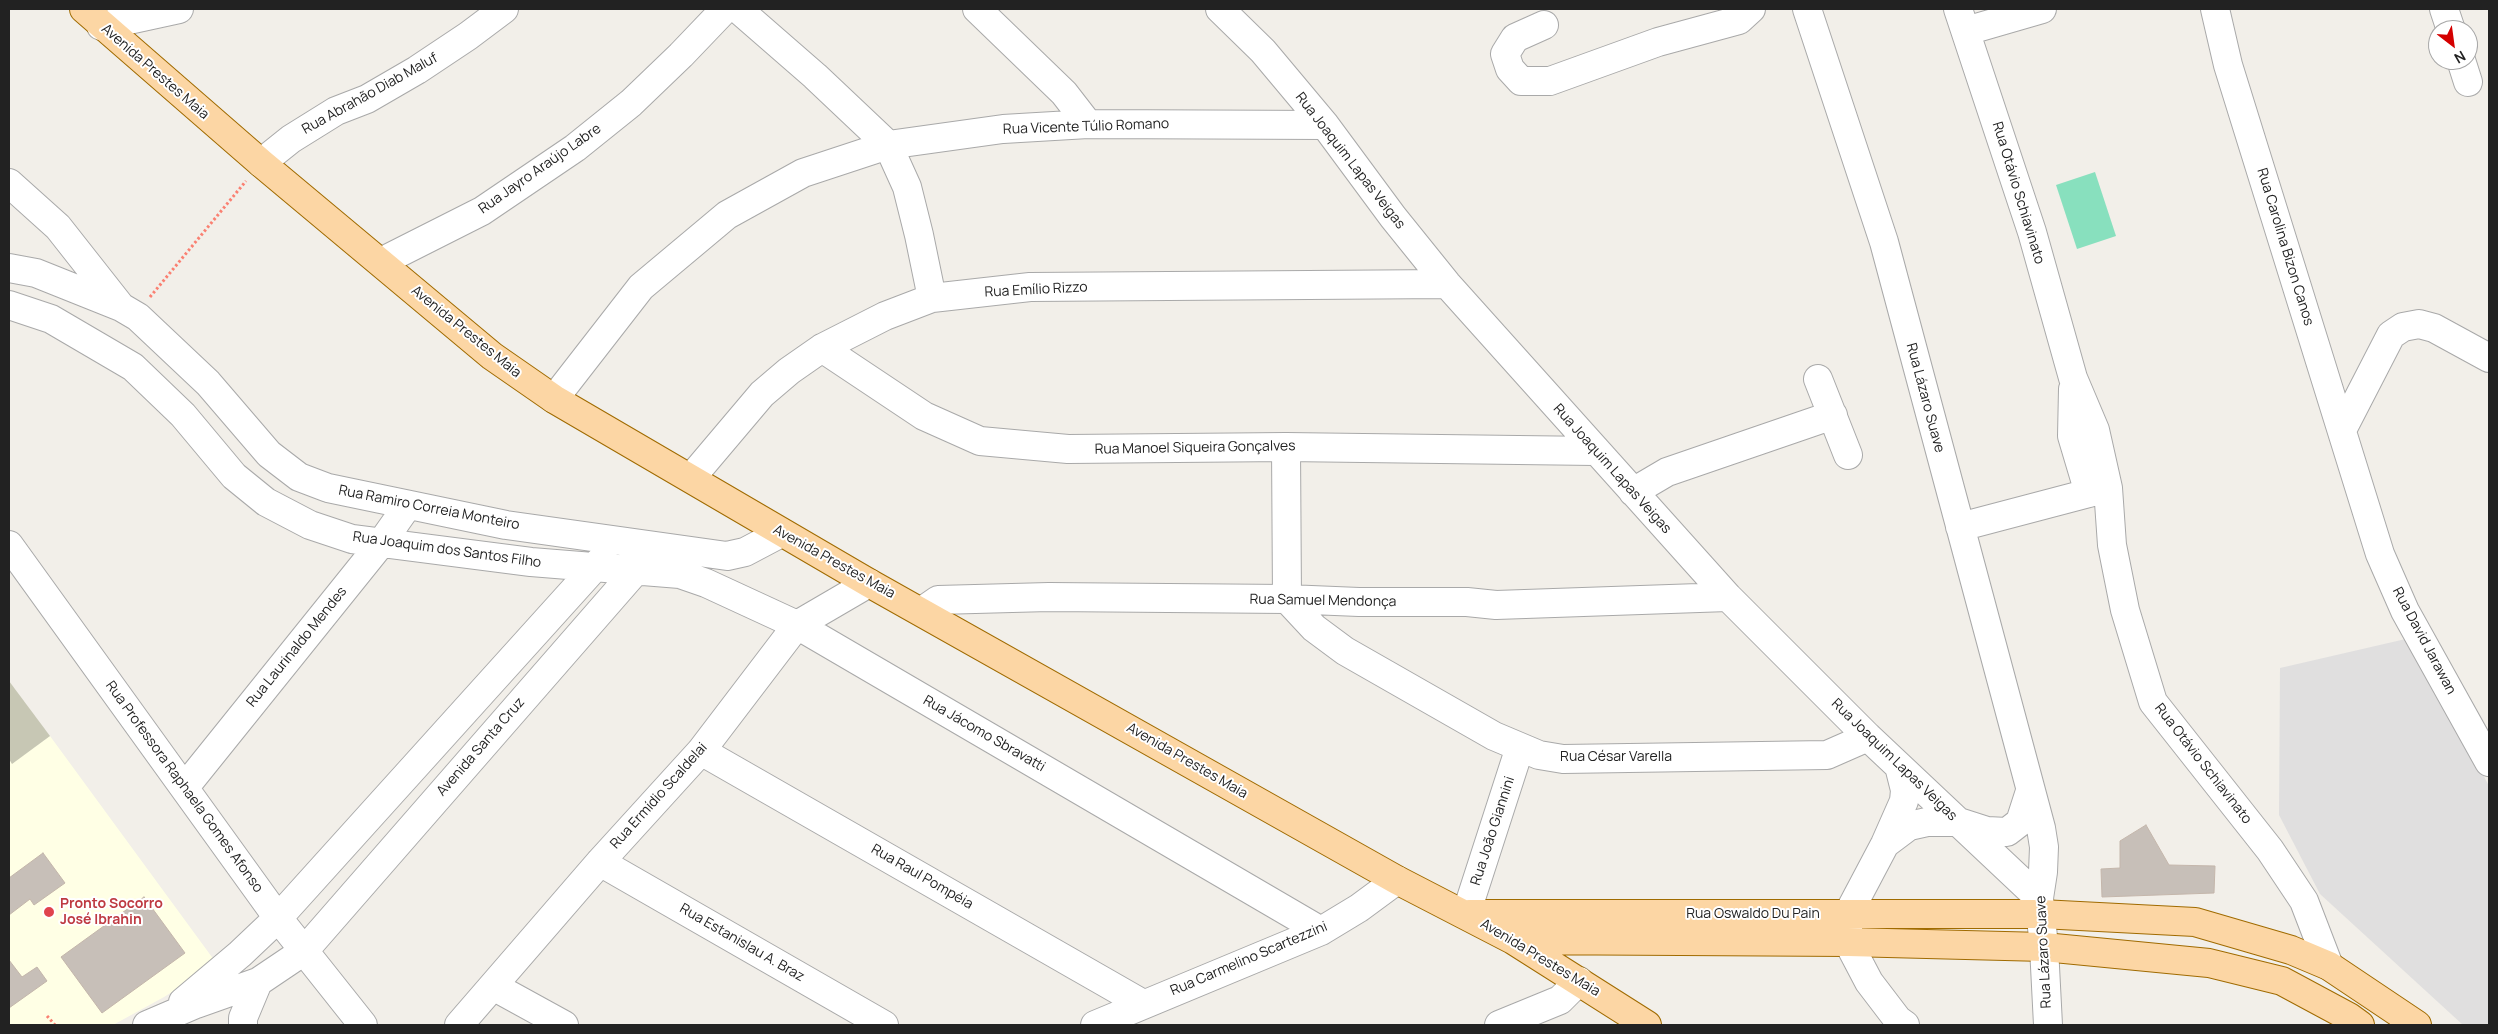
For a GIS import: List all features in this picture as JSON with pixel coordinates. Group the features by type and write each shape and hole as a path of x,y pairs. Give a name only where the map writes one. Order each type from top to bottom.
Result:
{"main road":[{"name":"Avenida Prestes Maia","path":"92,17 261,163 492,356 554,399 645,454 691,478 781,533 869,583 922,611 1397,880 1466,914 1513,940 1647,1025"},
{"name":"Rua Oswaldo Du Pain","path":"1466,914 1848,914 2040,906 2195,922 2291,950 2329,966 2417,1025"},
{"name":"Rua Oswaldo Du Pain","path":"1513,940 1848,942 2044,947 2208,963 2282,981 2349,1017 2360,1025"}],"street":[{"path":"92,17 179,9"},
{"name":"Rua Abrahão Diab Maluf","path":"261,163 291,139 336,111 367,99 417,70 504,9"},
{"name":"Rua Jayro Araújo Labre","path":"381,262 482,211 575,148 631,103 681,55 724,9"},
{"path":"738,9 815,76 888,145 907,187 932,298"},
{"path":"977,9 1064,93 1088,124"},
{"name":"Rua Joaquim Lapas Veigas","path":"1220,9 1263,51 1325,124 1393,217 1447,284 1728,597 1868,737 1959,822 2040,906"},
{"path":"1544,24 1515,38 1505,54 1510,70 1521,81 1550,81 1658,42 1739,20 1751,9"},
{"name":"Rua Lázaro Suave","path":"1807,9 1884,242 2041,828 2044,847 2040,906 2048,1025"},
{"path":"1962,20 2042,9"},
{"name":"Rua Carolina Bizon Canos","path":"2199,9 2228,65"},
{"name":"Rua Carolina Bizon Canos","path":"2215,9 2228,65 2342,430"},
{"name":"Rua Otávio Schiavinato","path":"1962,20 2032,232 2073,378 2095,430 2099,490 2125,610 2153,702 2270,850 2304,901 2329,966"},
{"name":"Rua Vicente Túlio Romano","path":"554,399 641,287 727,215 803,173 888,145 1004,129 1088,124 1325,124"},
{"path":"9,183 58,228 129,312"},
{"path":"36,273 53,257 57,248 58,228"},
{"path":"9,268 36,273 129,312"},
{"name":"Rua Emílio Rizzo","path":"691,478 762,394 822,348 884,316 932,298 1030,288 1447,284"},
{"name":"Rua Joaquim dos Santos Filho","path":"9,305 51,318 133,367 183,415 234,476 266,502 310,526 352,538 532,562 635,570"},
{"name":"Rua Ramiro Correia Monteiro","path":"129,312 208,382 269,454 298,477 328,488 506,525 660,545 727,556 745,552 781,533"},
{"path":"2342,430 2391,335 2403,327 2419,324 2434,328 2489,358"},
{"name":"Rua Manoel Siqueira Gonçalves","path":"822,348 924,416 980,440 1068,450 1286,447 1595,451"},
{"path":"1818,379 1848,455"},
{"path":"1633,492 1667,472 1833,414"},
{"name":"Rua David Jarawan","path":"2342,430 2380,554 2404,611 2489,762"},
{"path":"1286,447 1287,599"},
{"path":"1960,527 2099,490"},
{"name":"Rua Laurinaldo Mendes","path":"185,787 382,542 408,505"},
{"path":"156,1021 240,954 278,918 620,541"},
{"name":"Rua Professora Raphaela Gomes Afonso","path":"9,545 278,918 363,1025"},
{"name":"Avenida Santa Cruz","path":"156,1021 258,982 304,951 635,570 660,545"},
{"name":"Rua Jácomo Sbravatti","path":"635,570 680,574 706,583 797,625 1321,931"},
{"name":"Rua Ermídio Scaldelai","path":"460,1025 600,862 701,751 797,625 869,583"},
{"name":"Rua Samuel Mendonça","path":"922,611 938,600 1049,596 1287,599 1360,602 1466,602 1496,605 1728,597"},
{"name":"Rua César Varella","path":"1287,599 1314,628 1345,651 1489,733 1539,755 1563,758 1827,755 1868,737"},
{"name":"Rua João Giannini","path":"1466,914 1520,747"},
{"name":"Rua Raul Pompéia","path":"701,751 1143,1004"},
{"path":"1899,766 1905,790 1904,801 1885,844 1848,914 1848,942 1869,982 1898,1020 1905,1025"},
{"path":"1885,844 1909,826 1927,822 1959,822 1987,831 2007,832 2020,822 2030,791"},
{"name":"Rua Estanislau A. Braz","path":"600,862 884,1025"},
{"name":"Rua Carmelino Scartezzini","path":"1095,1025 1321,931 1359,908 1397,880"},
{"path":"1499,1025 1560,1000 1579,981"},
{"path":"2029,1025 2036,1013 2046,981"},
{"path":"243,1025 243,1018 258,982"},
{"path":"493,986 564,1025"}],"path":[{"path":"129,312 153,292 261,163"},
{"path":"47,1016 55,1025"}],"shaded area":[{"path":"2410,638 2489,786 2489,1025 2463,1025 2320,894 2279,815 2280,668"},
{"path":"9,681 50,736 12,764 9,759"},
{"path":"50,736 217,964 164,997 113,1025 9,1025 9,759 12,763"}],"green space":[{"path":"2095,172 2116,236 2077,249 2056,185"}],"building":[{"path":"2146,825 2169,865 2215,866 2214,893 2102,897 2101,869 2120,868 2120,841"},
{"path":"43,853 65,883 34,905 30,899 9,915 9,878"},
{"path":"144,897 185,953 102,1013 61,957"},
{"path":"9,960 22,977 37,967 47,981 9,1008"}],"place":[{"name":"Pronto Socorro José Ibrahin","path":"49,912"}]}
